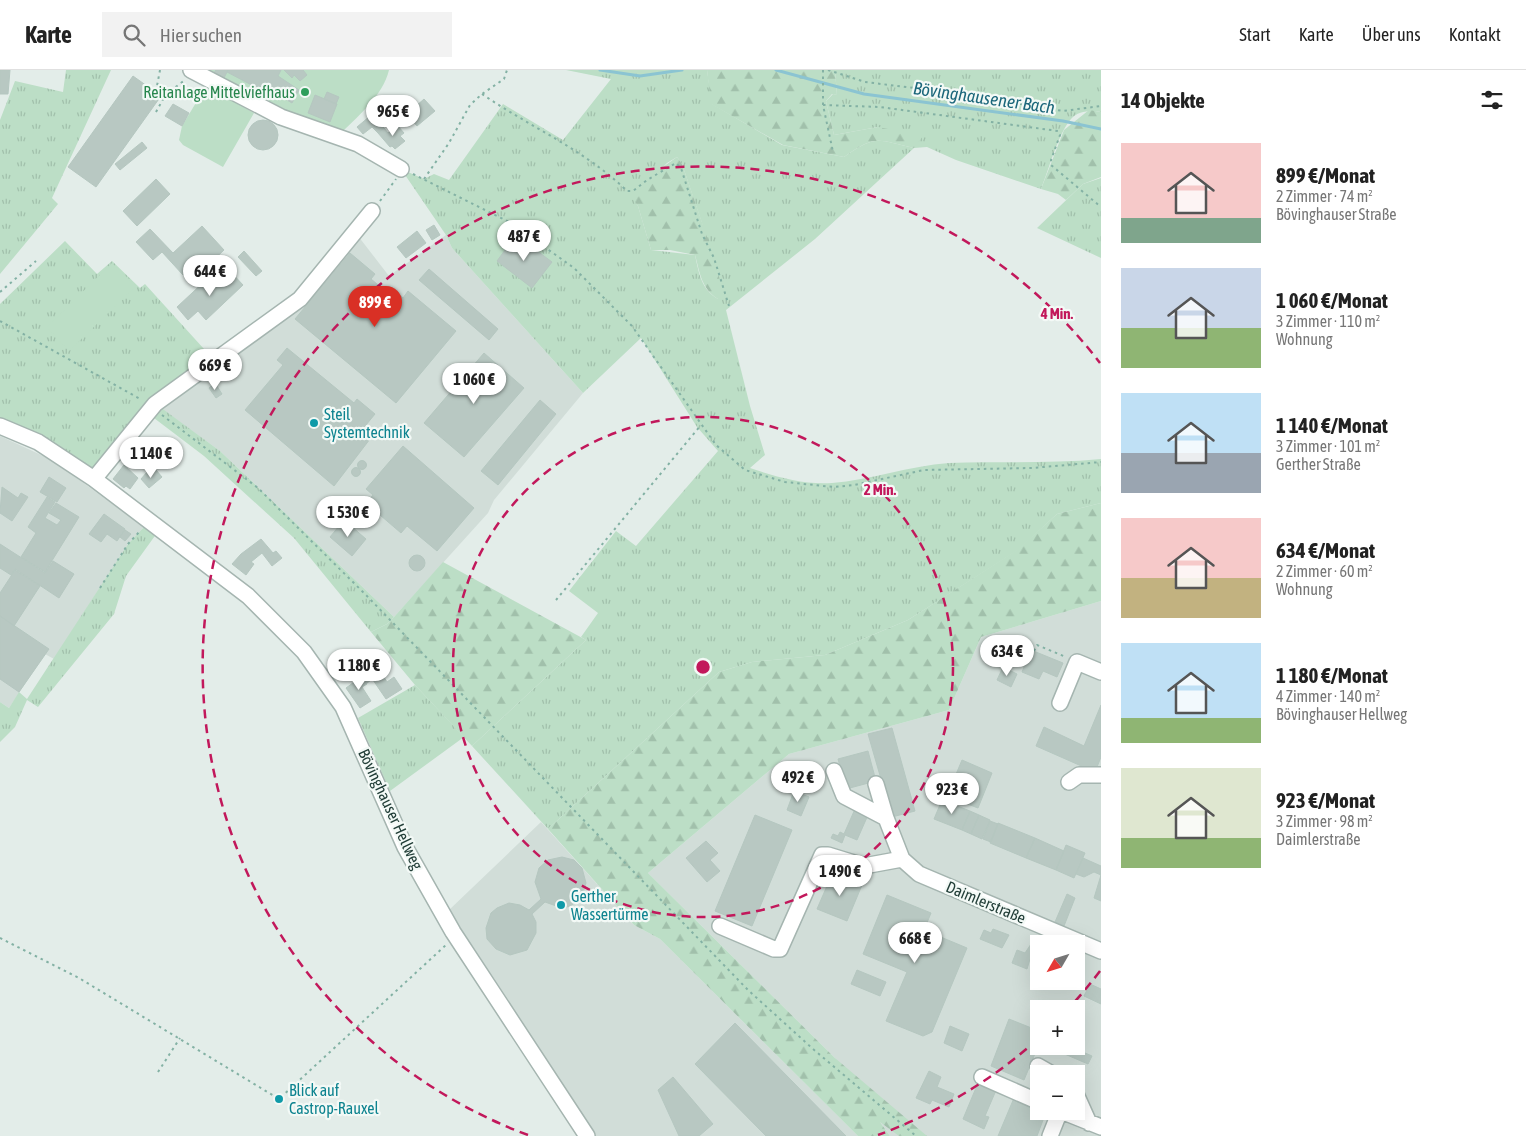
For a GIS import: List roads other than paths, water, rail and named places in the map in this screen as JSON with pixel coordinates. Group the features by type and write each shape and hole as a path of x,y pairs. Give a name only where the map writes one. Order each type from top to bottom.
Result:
{"street":[{"path":"193,71 281,117 358,144 401,169"},
{"path":"94,479 152,407 300,299 372,211"},
{"name":"Bövinghauser Hellweg","path":"0,426 38,442 94,479 248,596 287,633 320,672 349,720 405,847 453,932 587,1136"},
{"path":"1060,703 1077,662 1101,672"},
{"path":"834,771 844,796 886,818"},
{"path":"1069,782 1079,775 1101,775"},
{"path":"720,926 774,949 780,949 822,855 828,855 864,866 902,859 886,818 876,784"},
{"name":"Daimlerstraße","path":"902,859 920,874 1100,947"},
{"path":"982,1077 1030,1098"},
{"path":"1085,1111 1094,1128"},
{"path":"1050,1136 1056,1120"},
{"path":"1078,1120 1094,1128"}],"waterway":[{"name":"Bövinghausener Bach","path":"600,70 640,76 682,70"},
{"name":"Bövinghausener Bach","path":"776,70 864,94 1063,121 1101,129"}],"place":[{"name":"Reitanlage Mittelviefhaus","path":"305,92"},
{"name":"Steil Systemtechnik","path":"314,423"},
{"name":"Gerther Wassertürme","path":"561,905"},
{"name":"Blick auf Castrop-Rauxel","path":"279,1099"}]}
